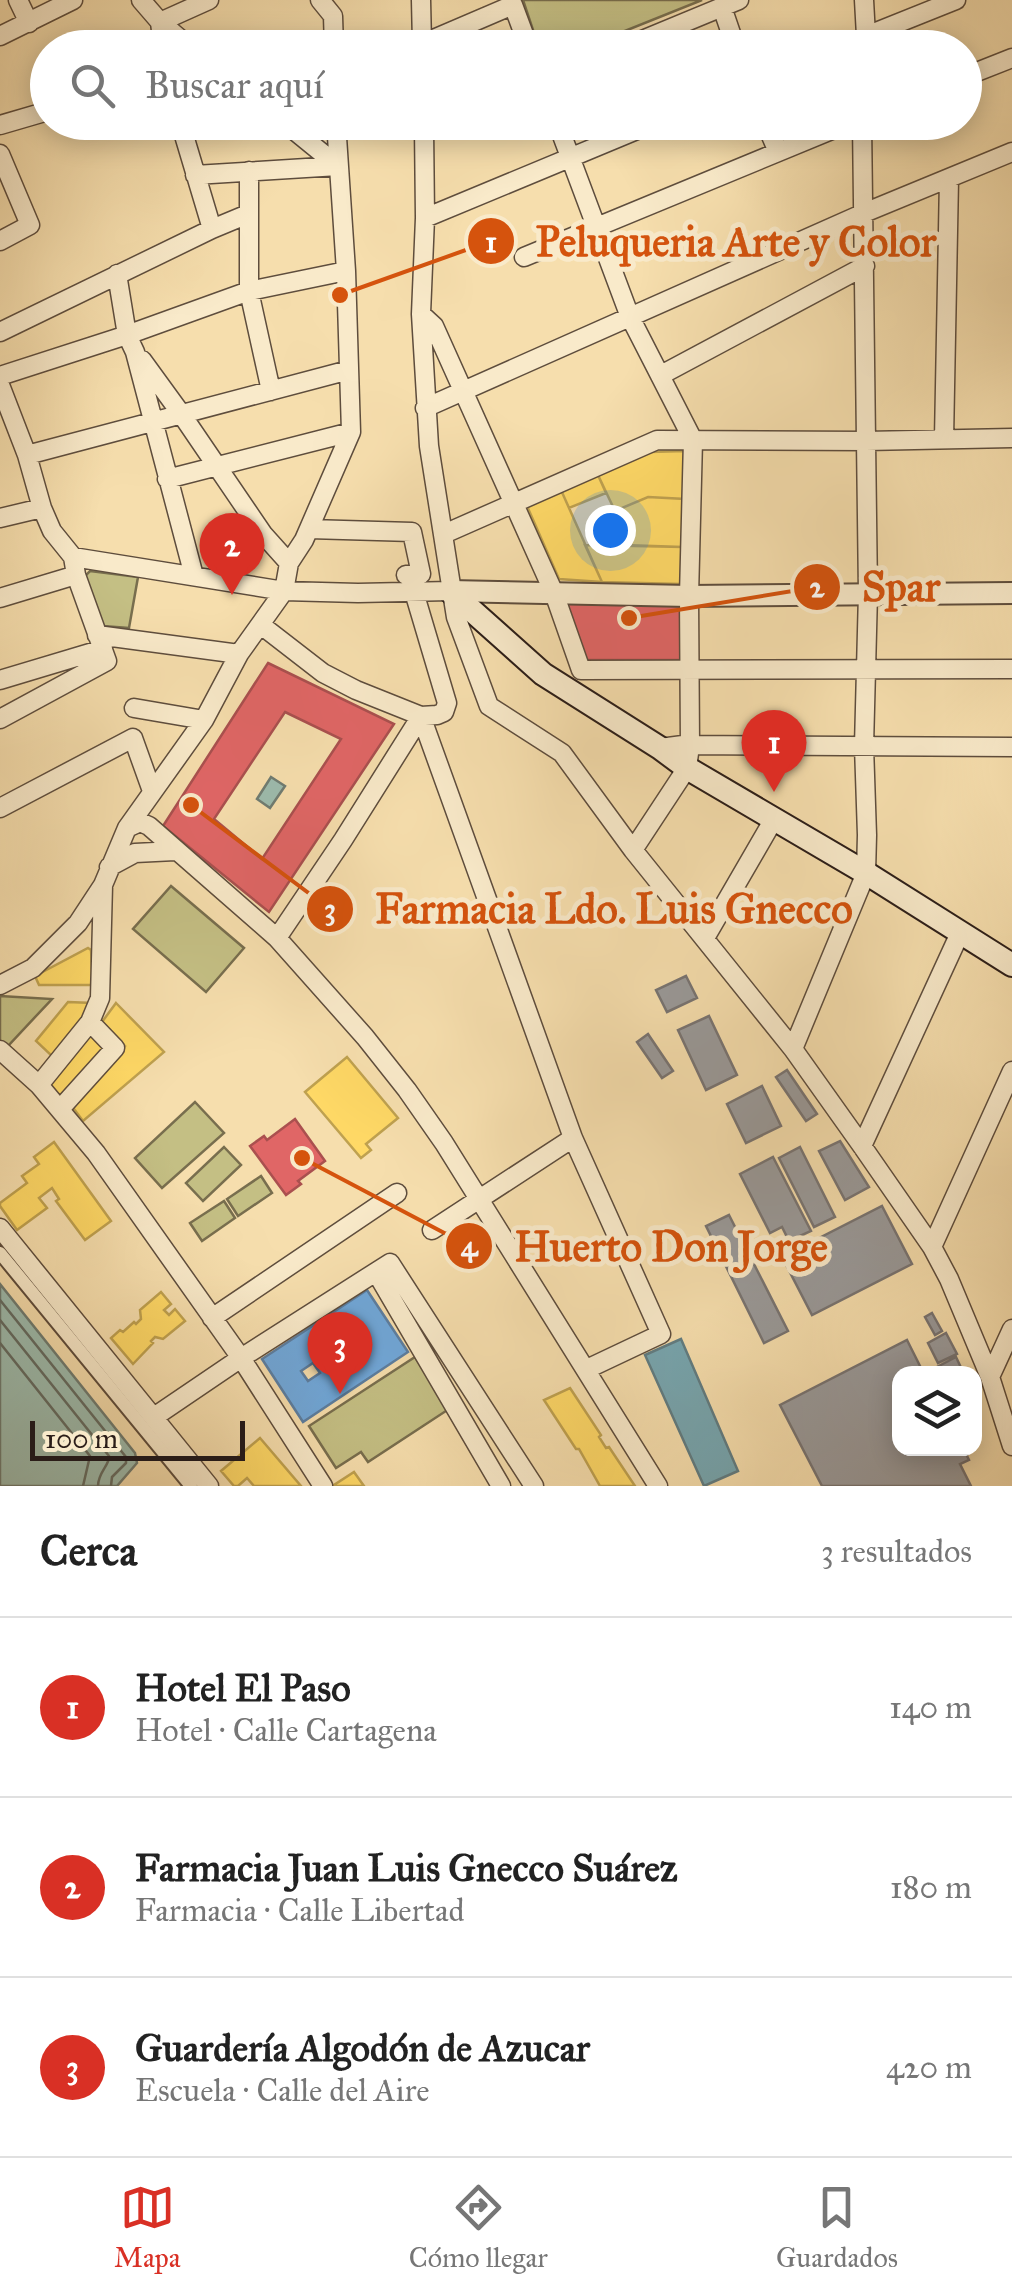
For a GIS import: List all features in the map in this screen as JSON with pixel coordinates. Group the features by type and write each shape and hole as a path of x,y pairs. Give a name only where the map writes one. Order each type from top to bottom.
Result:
{"main road":[{"path":"450,591 543,674 571,677 660,748 689,757 774,819 1012,964"}],"street":[{"path":"18,0 29,23"},
{"path":"0,36 73,0"},
{"path":"142,0 170,30"},
{"path":"160,22 209,0"},
{"path":"320,0 333,16 333,30"},
{"path":"421,0 422,30"},
{"path":"864,0 865,30"},
{"path":"892,30 956,0"},
{"path":"455,30 512,3 522,30"},
{"path":"667,30 730,4 734,30"},
{"path":"160,22 161,30"},
{"path":"982,70 1012,58"},
{"path":"0,125 30,116"},
{"path":"185,140 212,229"},
{"path":"306,140 338,166"},
{"path":"0,985 33,968 78,923 106,876 125,832 204,720 239,654 284,591 289,564 351,432 337,140"},
{"path":"427,140 421,314 428,446 456,618 490,706 562,753 633,850 793,1049 862,1146 932,1247 962,1306 1012,1446"},
{"path":"564,140 630,316 693,440 689,757 633,850"},
{"path":"426,218 613,140"},
{"path":"773,140 778,152"},
{"path":"524,257 807,140"},
{"path":"793,1049 866,872 868,593 862,140"},
{"path":"425,408 864,213 1012,152"},
{"path":"0,154 30,225 0,241"},
{"path":"196,175 338,166"},
{"path":"250,172 249,292 271,391"},
{"path":"944,440 949,179"},
{"path":"0,332 248,214"},
{"path":"661,375 865,266"},
{"path":"0,376 131,344 249,292 346,271"},
{"path":"117,274 131,344 194,576"},
{"path":"421,314 434,326 554,593 571,677 690,669 1012,669"},
{"path":"131,344 262,534 289,564"},
{"path":"28,456 349,370"},
{"path":"0,385 28,456 42,508 75,566 102,649"},
{"path":"167,479 351,432"},
{"path":"444,534 657,440 1012,438"},
{"path":"0,518 42,508"},
{"path":"306,534 412,532 420,574 410,584"},
{"path":"0,598 75,566 194,576 284,591 410,584 450,591 689,596 1012,593"},
{"path":"261,625 323,674 421,716 437,715 444,712 447,703 410,584"},
{"path":"0,719 102,649"},
{"path":"0,680 102,649 239,654"},
{"path":"134,708 204,720"},
{"path":"277,938 421,716"},
{"path":"421,716 573,1138 661,1334 586,1369"},
{"path":"0,808 132,738 150,794 153,844 106,876"},
{"path":"689,757 864,746 1012,747"},
{"path":"705,938 774,819"},
{"path":"125,832 140,822 150,828 277,938 364,1037 444,1143 658,1486"},
{"path":"125,832 126,847 140,852 175,851"},
{"path":"39,1085 90,1022 100,998 106,876"},
{"path":"862,1146 960,933"},
{"path":"61,1108 116,1048 90,1022"},
{"path":"0,1050 61,1108 96,1152 241,1358 324,1486"},
{"path":"932,1247 1012,1070"},
{"path":"432,1230 573,1138"},
{"path":"212,1318 398,1193"},
{"path":"0,1228 209,1486"},
{"path":"0,1253 190,1486"},
{"path":"154,1417 241,1358 390,1263 529,1480 501,1486 376,1272"},
{"path":"990,1377 1012,1329"}],"shaded area":[{"path":"523,0 702,0 627,30 533,30"},
{"path":"90,571 138,577 129,628 103,626 85,576"},
{"path":"171,886 244,948 206,992 133,929"},
{"path":"0,996 52,999 7,1047 0,1042"},
{"path":"195,1102 224,1133 162,1188 135,1158"},
{"path":"224,1147 241,1165 203,1201 186,1183"},
{"path":"261,1176 272,1193 238,1216 227,1199"},
{"path":"224,1201 235,1218 202,1241 190,1223"},
{"path":"415,1357 449,1409 368,1462 361,1452 336,1468 309,1426"}],"water":[{"path":"271,777 285,786 270,808 257,799"},
{"path":"0,1284 135,1453 137,1463 117,1486 0,1486"}],"building: Viviendas":[{"path":"685,451 685,499 648,497 615,511 598,475 650,452"},
{"path":"598,475 606,493 569,508 561,490"},
{"path":"561,490 602,582 559,579 527,506"},
{"path":"648,497 685,499 683,547 624,545 627,533 615,511"},
{"path":"585,545 683,547 681,584 602,582"},
{"path":"88,948 93,985 39,985 35,976"},
{"path":"68,1002 92,1003 83,1023 54,1058 36,1041"},
{"path":"116,1003 164,1052 83,1121 71,1105 125,1046 102,1022"},
{"path":"90,1032 108,1050 62,1099 47,1084"},
{"path":"347,1057 398,1118 366,1144 371,1150 361,1158 305,1092"},
{"path":"54,1142 111,1221 85,1240 56,1201 59,1199 52,1188 39,1198 47,1208 17,1230 0,1206 27,1183 22,1176 39,1164 34,1157"},
{"path":"161,1292 171,1304 164,1310 169,1315 175,1309 185,1321 163,1339 155,1337 133,1364 111,1338 136,1324 141,1319 140,1310"},
{"path":"570,1388 606,1448 635,1486 600,1486 544,1400"},
{"path":"260,1438 301,1486 254,1486 247,1478 234,1486 221,1471"},
{"path":"354,1472 364,1486 334,1486 334,1485"}],"building: Comercios":[{"path":"566,601 682,602 682,660 586,660"},
{"path":"268,663 394,724 269,912 163,826","holes":["285,712 341,739 262,859 214,819"]},
{"path":"295,1119 325,1161 286,1195 250,1146 264,1136 267,1140"}],"building: Escuelas":[{"path":"367,1290 408,1352 303,1422 262,1359","holes":["357,1332 364,1342 352,1351 345,1341","337,1347 344,1357 332,1365 325,1355","313,1363 320,1373 308,1381 301,1371"]}],"building: Público":[{"path":"681,1339 738,1471 704,1486 645,1355"}],"building: Industria":[{"path":"686,976 697,998 667,1012 656,990"},
{"path":"709,1016 737,1075 706,1090 678,1030"},
{"path":"648,1034 673,1071 662,1078 637,1042"},
{"path":"787,1070 817,1114 806,1121 776,1077"},
{"path":"762,1086 781,1126 746,1143 727,1104"},
{"path":"840,1141 869,1187 845,1200 819,1151"},
{"path":"800,1147 835,1217 814,1227 779,1158"},
{"path":"773,1157 811,1231 789,1241 782,1227 770,1233 740,1174"},
{"path":"882,1206 912,1264 812,1315 782,1257"},
{"path":"729,1215 788,1331 764,1343 706,1226"},
{"path":"932,1313 942,1331 935,1335 925,1317"},
{"path":"946,1333 957,1354 938,1363 928,1343"},
{"path":"907,1340 920,1366 892,1366 892,1456 967,1456 969,1460 960,1464 971,1486 822,1486 780,1405"},
{"path":"956,1357 960,1366 939,1366"}],"place":[{"name":"Peluqueria Arte y Color","path":"340,295"},
{"name":"Farmacia Juan Luis Gnecco Suárez","path":"232,595"},
{"name":"Spar","path":"629,618"},
{"name":"Hotel El Paso","path":"774,792"},
{"name":"Farmacia Ldo. Luis Gnecco","path":"191,805"},
{"name":"Huerto Don Jorge","path":"302,1158"},
{"name":"Guardería Algodón de Azucar","path":"340,1394"}]}
